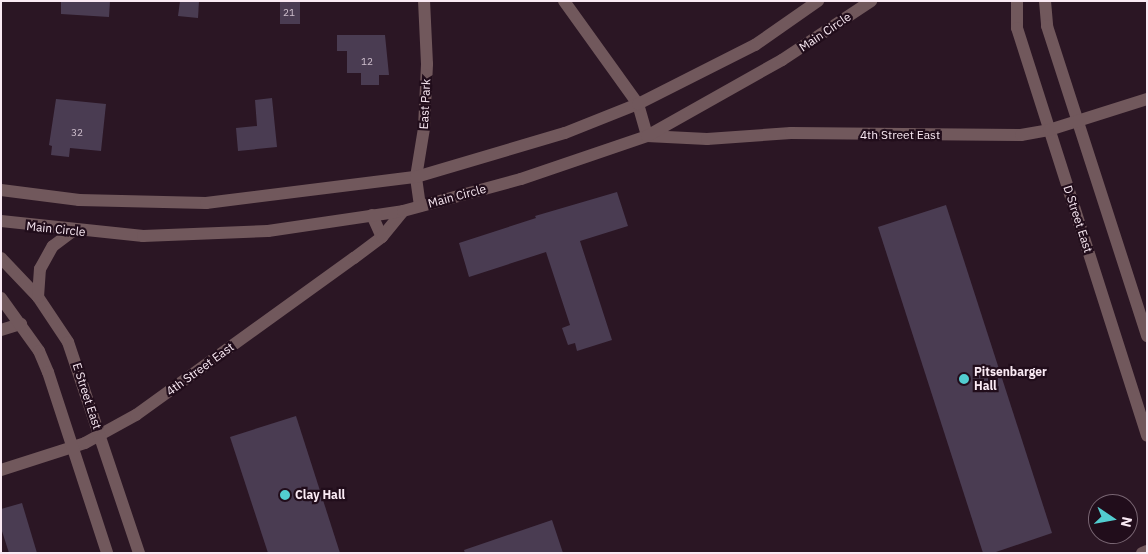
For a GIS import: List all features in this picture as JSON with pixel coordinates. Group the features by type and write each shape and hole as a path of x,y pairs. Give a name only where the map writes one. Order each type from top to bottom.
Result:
{"street":[{"name":"East Park","path":"420,206 416,177 424,128 427,64 424,1"},
{"path":"564,1 638,104 647,136"},
{"path":"1,190 79,200 206,203 416,177 565,133 638,104 755,45 818,1"},
{"name":"Main Circle","path":"1,222 73,231 143,236 268,231 403,211 521,179 647,136 782,60 871,1"},
{"name":"D Street East","path":"1017,1 1017,28 1147,436"},
{"path":"1045,1 1047,26 1147,336"},
{"name":"4th Street East","path":"647,136 708,139 791,133 1021,135 1049,130 1147,99"},
{"name":"4th Street East","path":"1,470 101,436 136,415 382,236 403,211"},
{"path":"372,216 382,236"},
{"path":"38,297 40,269 53,246 73,231"},
{"name":"E Street East","path":"1,258 38,297 68,342 139,553"},
{"path":"1,298 39,351 107,553"},
{"path":"1,330 21,324"},
{"path":"1142,553 1147,551"}],"building":[{"path":"61,1 110,1 109,17 61,14"},
{"path":"180,1 199,1 198,18 178,16"},
{"path":"280,1 300,1 300,24 280,24"},
{"path":"337,35 385,35 389,75 379,75 379,85 361,85 361,73 347,73 347,51 337,51"},
{"path":"272,98 277,147 238,151 236,128 257,126 255,100"},
{"path":"56,99 106,104 101,151 70,148 69,157 51,155 52,146 49,145"},
{"path":"617,192 628,226 580,241 612,340 577,351 575,343 568,345 562,328 570,325 546,252 469,277 459,243 536,218 535,216"},
{"name":"Pitsenbarger Hall","path":"946,205 1052,533 993,553 983,553 878,227"},
{"name":"Clay Hall","path":"296,416 340,553 268,553 230,437"},
{"path":"22,503 37,553 9,553 1,528 1,509"},
{"path":"552,520 563,553 465,553 464,550"}],"place":[{"name":"Pitsenbarger Hall","path":"964,379"},
{"name":"Clay Hall","path":"285,495"}]}
